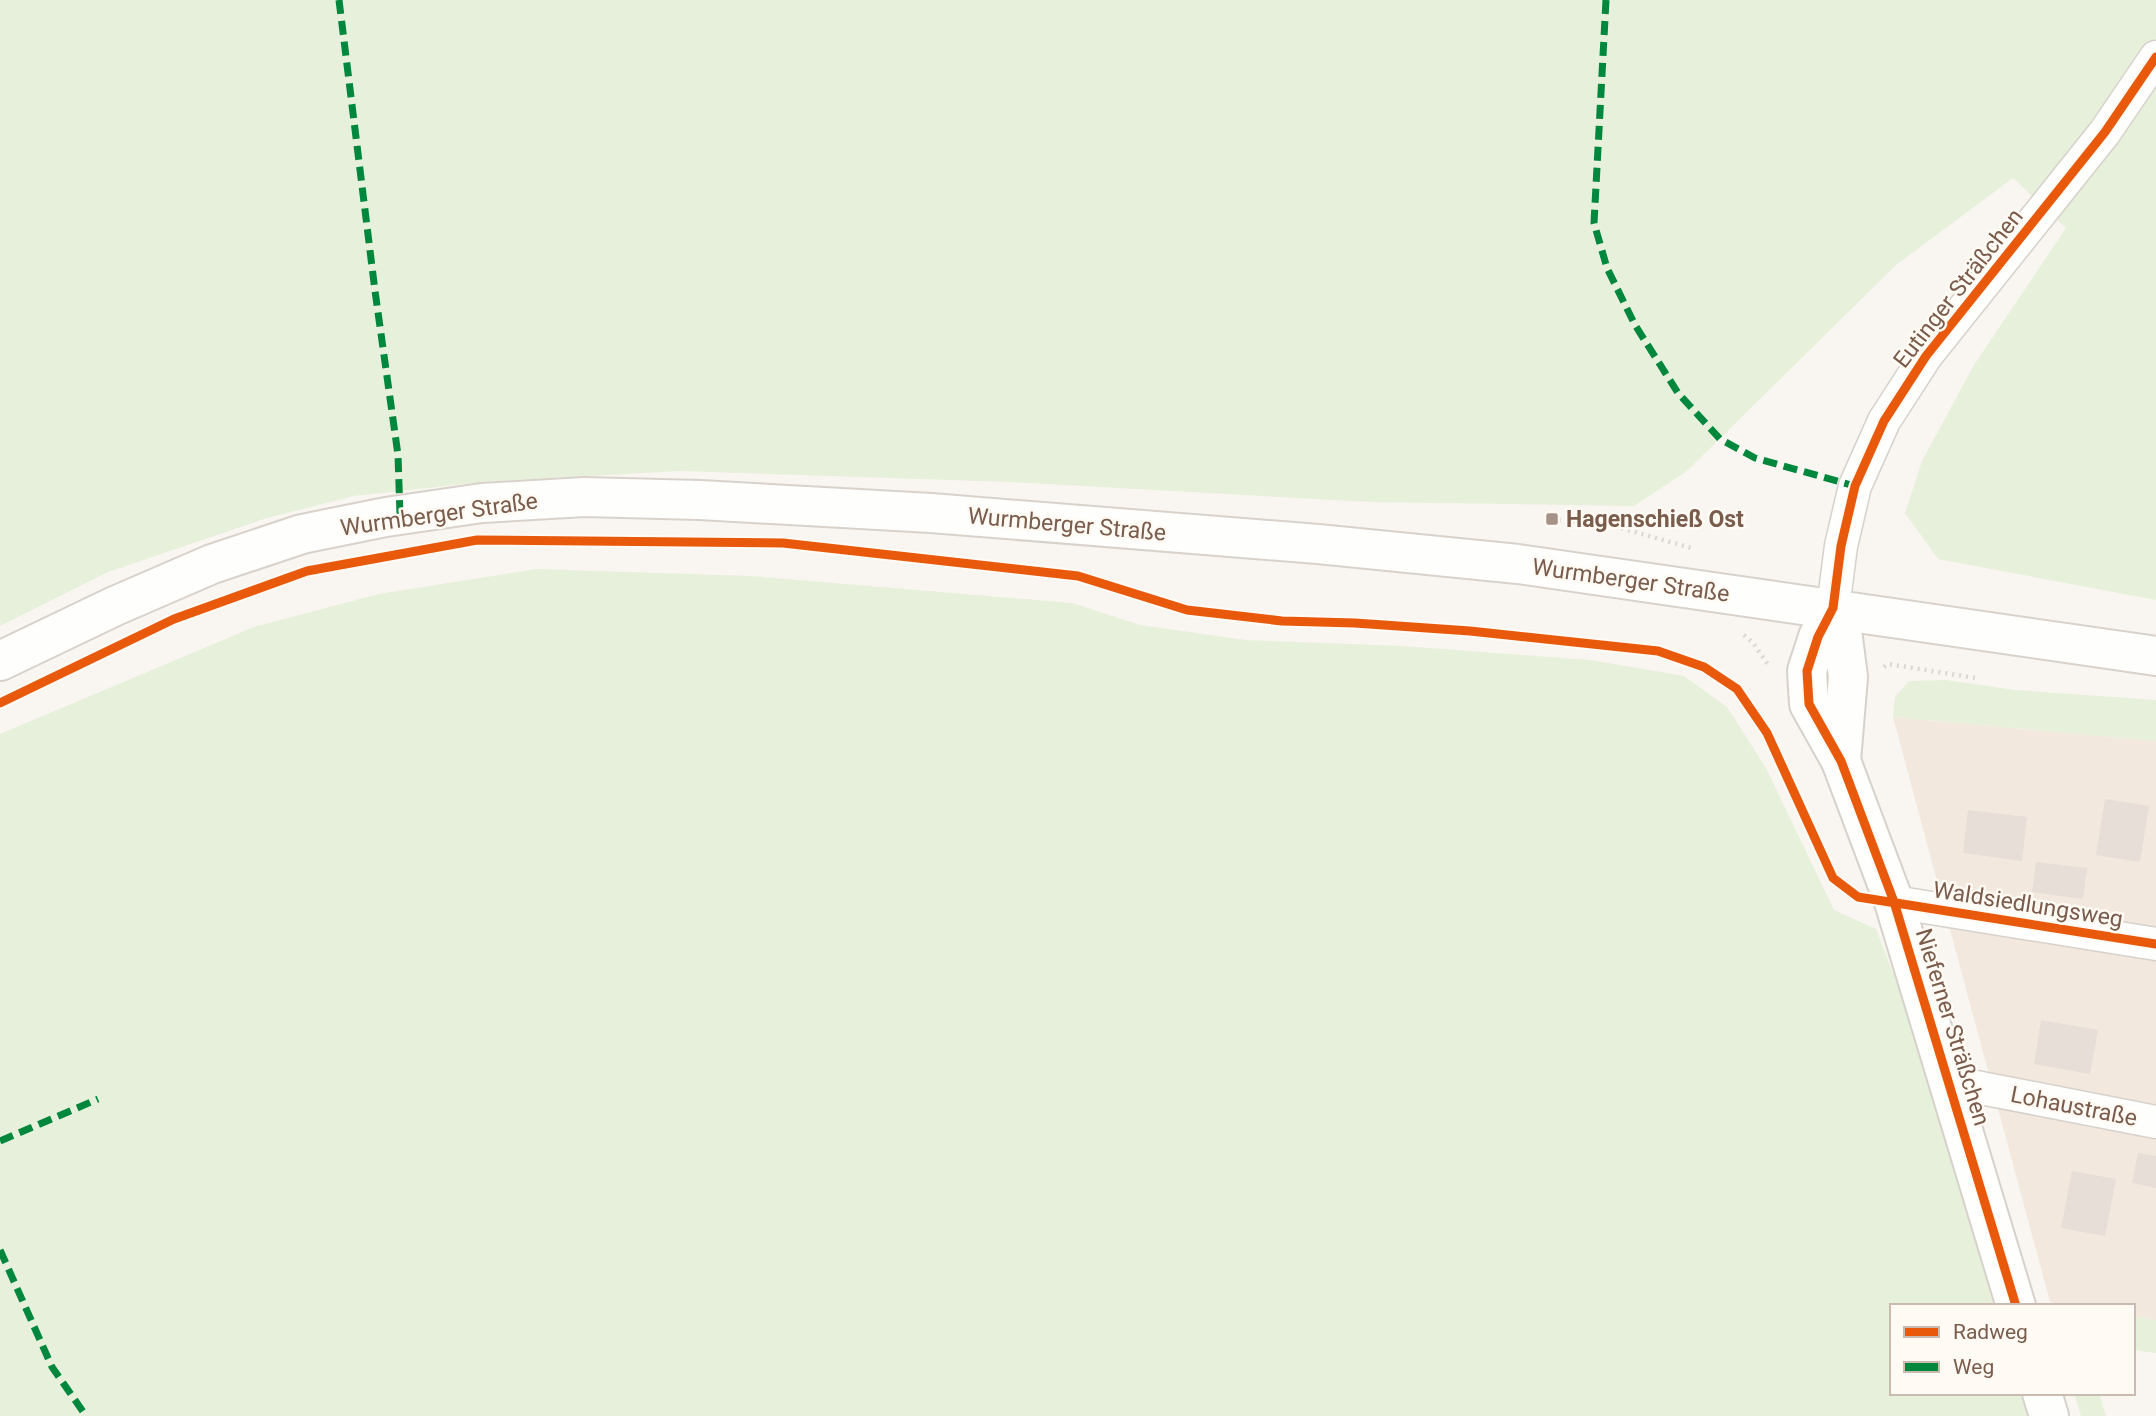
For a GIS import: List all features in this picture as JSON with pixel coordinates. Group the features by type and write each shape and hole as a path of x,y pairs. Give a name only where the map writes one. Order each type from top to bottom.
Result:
{"main road":[{"name":"Wurmberger Straße","path":"0,661 115,606 212,564 302,534 386,517 482,503 584,497 701,500 931,513 1318,544 1518,564 2156,656"},
{"name":"Nieferner Sträßchen","path":"1833,608 1818,637 1807,671 1809,704 1841,761 1894,902 2016,1304"},
{"name":"Nieferner Sträßchen","path":"1833,608 1843,638 1848,677 1841,761"},
{"path":"2043,1395 2049,1416"}],"street":[{"name":"Eutinger Sträßchen","path":"1833,608 1841,546 1855,486 1884,421 1926,356 2105,132 2156,57"},
{"name":"Waldsiedlungsweg","path":"1894,902 2156,944"},
{"name":"Lohaustraße","path":"1950,1082 2156,1122"}],"path":[{"path":"1552,519 1610,525 1697,550"},
{"path":"1738,595 1732,626 1753,643 1770,668 1807,671"},
{"path":"1848,677 1866,680 1888,664 1976,678"}],"shaded area":[{"path":"1893,717 2156,741 2156,1320 2135,1316 2135,1304 2050,1302"}],"green space":[{"path":"0,0 2156,0 2156,600 1938,559 1905,513 1922,461 1974,365 2066,228 2013,178 1896,265 1687,471 1634,506 1371,502 1011,482 681,471 492,481 354,496 267,518 108,572 0,626"},
{"path":"536,569 751,576 1072,603 1140,625 1245,640 1402,646 1590,660 1684,676 1727,707 1766,768 1834,910 1876,929 2016,1304 1890,1304 1890,1395 2044,1395 2049,1416 0,1416 0,734 254,627 379,594"},
{"path":"1946,680 2015,690 2156,700 2156,741 1893,717 1895,697 1909,681"},
{"path":"2135,1316 2156,1320 2156,1353 2135,1350"},
{"path":"2075,1395 2100,1395 2106,1416 2081,1416"}],"building":[{"path":"2105,799 2149,806 2140,862 2096,855"},
{"path":"1968,810 2027,817 2022,861 1963,853"},
{"path":"2036,862 2087,868 2083,899 2032,892"},
{"path":"2041,1020 2098,1030 2090,1074 2034,1064"},
{"path":"2138,1153 2156,1156 2156,1188 2132,1183"},
{"path":"2072,1171 2116,1179 2105,1236 2061,1228"}],"marked path":[{"path":"339,0 398,455 400,515"},
{"path":"1606,0 1594,223 1607,268 1635,325 1678,393 1720,439 1755,458 1855,486"},
{"path":"0,1141 98,1099"},
{"path":"0,1250 52,1367 86,1416"}],"cycle path":[{"path":"2015,1304 1894,902 1841,761 1809,704 1807,671 1818,637 1833,608 1841,546 1855,486 1884,421 1926,356 2105,132 2156,57"},
{"path":"0,703 174,619 307,571 477,540 783,543 1078,576 1187,610 1282,621 1470,631 1658,651 1704,667 1737,689 1767,733 1833,878 1858,897 2156,944"}],"place":[{"name":"Hagenschieß Ost","path":"1552,519"}]}
